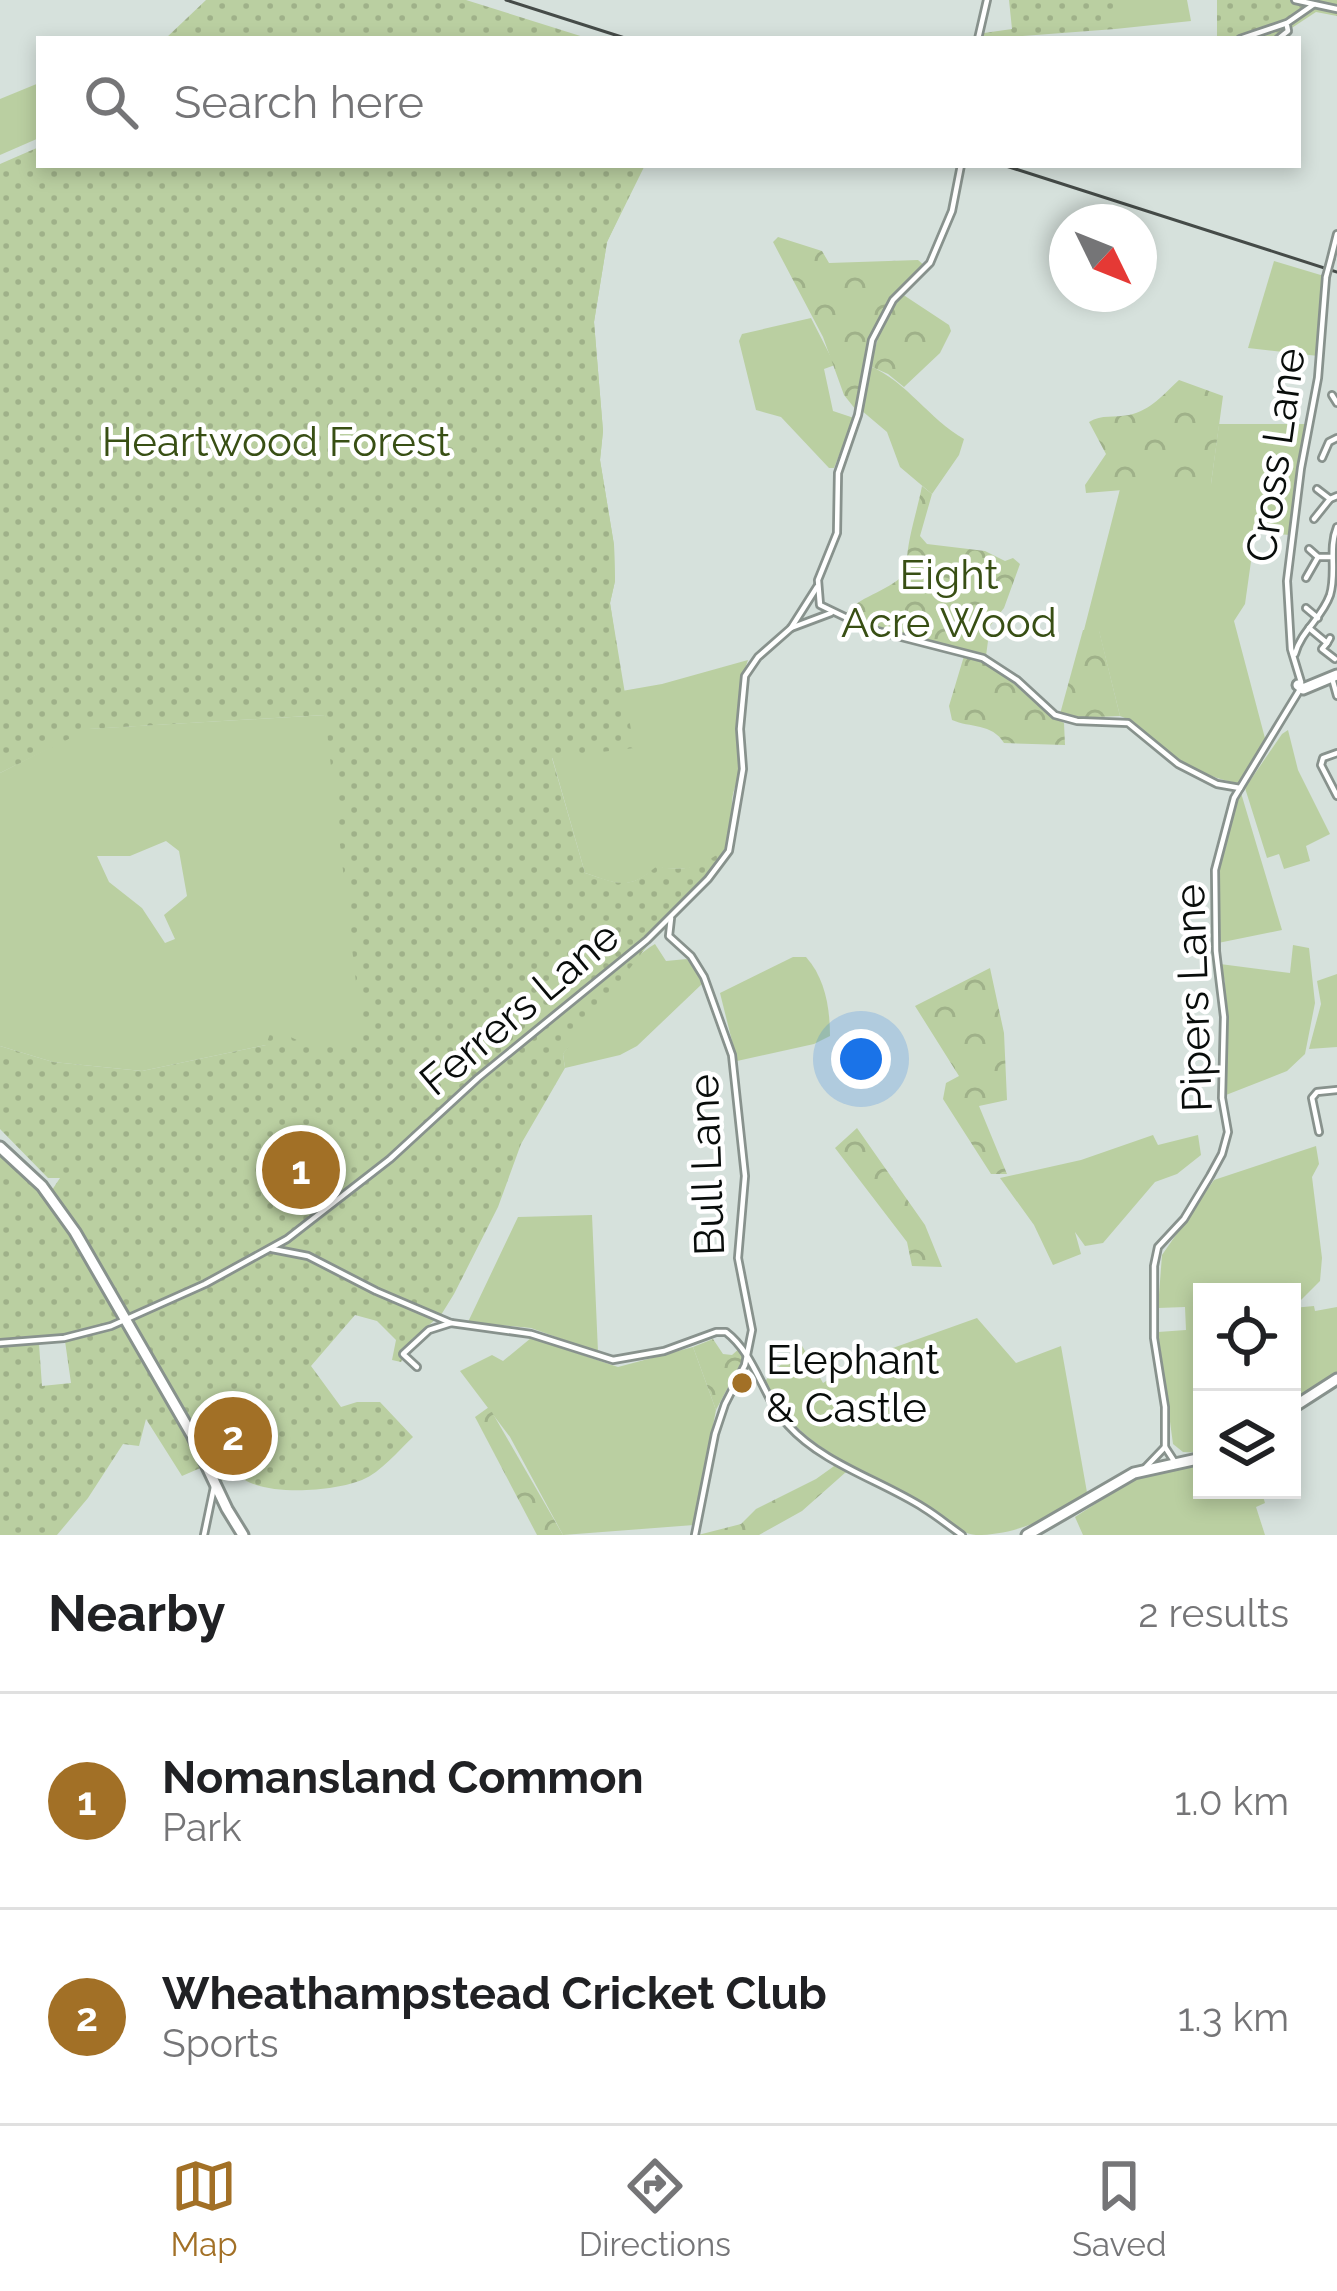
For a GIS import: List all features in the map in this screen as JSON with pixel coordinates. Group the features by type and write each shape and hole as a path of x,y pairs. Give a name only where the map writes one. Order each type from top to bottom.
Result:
{"main road":[{"path":"1302,685 1334,676"},
{"path":"0,1147 50,1195 192,1435 243,1535"},
{"path":"1301,1402 1337,1379"},
{"path":"1027,1535 1143,1470 1193,1460"}],"street":[{"path":"979,36 987,0"},
{"path":"1295,0 1337,9"},
{"path":"1249,36 1286,23 1313,4"},
{"path":"1282,36 1288,32 1286,23"},
{"name":"Ferrers Lane","path":"0,1343 64,1338 126,1320 272,1249 390,1160 478,1078 572,1004 671,916 729,851 743,769 740,729 746,676 758,657 791,628 817,587 837,533 838,473 857,416 872,340 892,300 930,263 954,203 960,168"},
{"name":"Cross Lane","path":"1302,685 1291,650 1287,581 1318,378 1326,277 1337,234"},
{"path":"1333,395 1337,403"},
{"path":"1322,458 1332,438"},
{"path":"1314,519 1333,498 1317,488"},
{"path":"1295,654 1335,587 1332,557 1337,527"},
{"path":"1310,549 1318,557 1332,557"},
{"path":"1306,578 1318,557"},
{"path":"817,587 820,605 831,613 934,648 983,658 1017,680 1055,715 1128,723 1178,764 1216,784 1240,788"},
{"path":"1306,608 1318,618"},
{"name":"Ferrers Lane","path":"791,628 831,613"},
{"path":"1309,628 1328,640 1322,649 1335,659"},
{"path":"1334,676 1337,695"},
{"name":"Pipers Lane","path":"1165,1448 1164,1398 1154,1338 1154,1265 1158,1247 1184,1219 1210,1176 1228,1132 1222,1098 1223,999 1214,877 1227,818 1240,788 1302,685"},
{"path":"1337,753 1323,758 1321,766 1337,796"},
{"name":"Bull Lane","path":"671,916 670,936 691,956 712,992 738,1087 739,1147 745,1176 738,1258 752,1330 748,1357"},
{"path":"1319,1132 1312,1097 1337,1090"},
{"path":"272,1249 308,1256 376,1292 451,1323 531,1334 621,1360 722,1332 733,1337 765,1394 802,1438 962,1535"},
{"path":"435,1328 438,1316"},
{"path":"416,1367 404,1354 435,1328 451,1323"},
{"path":"695,1535 716,1434 748,1357"},
{"path":"1143,1470 1165,1448 1176,1464"},
{"path":"204,1535 214,1482"}],"green space":[{"path":"206,0 466,0 580,36 168,36"},
{"path":"1009,0 1115,0 1115,29 984,36 1012,29"},
{"path":"1115,0 1187,0 1191,21 1115,29"},
{"path":"1217,0 1337,0 1337,16 1316,12 1280,36 1217,36"},
{"path":"36,84 36,139 0,155 0,99"},
{"name":"Heartwood Forest","path":"36,148 36,168 644,168 607,242 594,322 603,431 600,460 614,545 610,603 634,748 552,758 585,873 630,882 657,866 692,867 724,850 723,861 680,904 563,1054 565,1068 521,1144 498,1207 441,1315 412,1339 401,1362 392,1360 396,1340 377,1321 355,1315 311,1366 341,1407 380,1402 413,1437 362,1480 333,1487 277,1489 245,1480 235,1472 214,1486 205,1466 182,1476 146,1419 139,1446 123,1444 57,1535 0,1535 0,1344 39,1344 42,1386 71,1383 64,1334 0,1339 0,1154 46,1199 60,1178 48,1178 0,1129 0,1046 53,1062 142,1071 266,1045 272,1028 301,1042 363,1043 325,715 89,729 0,773 0,164"},
{"path":"629,195 607,242 594,322 603,431 600,460 614,545 610,603 623,691 748,660 740,698 740,769 725,849 699,866 657,867 638,880 622,883 585,873 552,757 563,756 442,248"},
{"path":"778,237 822,251 829,263 918,260 925,266 891,300 873,330 856,410 844,395 823,337 773,242"},
{"path":"1274,261 1324,276 1318,356 1248,348"},
{"path":"902,294 951,331 940,353 904,387 870,366 881,328"},
{"path":"811,318 835,365 824,369 833,411 854,418 834,468 781,417 756,410 739,341 742,334"},
{"path":"870,366 964,439 959,455 932,494 900,467 887,432 861,410"},
{"path":"1179,380 1223,396 1211,484 1193,494 1148,488 1086,493 1085,485 1106,454 1089,422 1144,410"},
{"path":"1219,424 1306,424 1292,535 1255,533 1245,604 1234,621 1266,742 1239,783 1193,768 1120,716 1099,631 1084,630 1120,489 1211,484"},
{"name":"Eight Acre Wood","path":"922,486 932,494 920,536 927,544 985,551 1020,564 1004,608 990,626 986,656 914,640 846,613 907,571"},
{"path":"1083,630 1099,630 1120,716 1060,714"},
{"path":"964,656 996,670 1064,723 1065,745 1004,743 987,729 952,720 949,706"},
{"path":"325,715 361,808 363,1044 348,1043 486,1068 266,1045 142,1071 53,1062 0,1046 0,773 86,729","holes":["166,841 179,851 187,896 164,915 175,939 165,943 142,908 109,882 97,856 130,856"]},
{"path":"1288,730 1298,770 1330,834 1306,846 1310,861 1284,869 1279,854 1267,858 1245,788"},
{"path":"1241,793 1282,930 1218,943 1216,876 1229,819"},
{"path":"655,944 666,961 687,959 703,983 637,1046 620,1055 565,1068 563,1054 593,1010 629,965"},
{"path":"1293,945 1309,948 1315,1003 1305,1054 1287,1071 1226,1095 1225,982 1220,964 1290,973"},
{"path":"793,957 806,957 818,974 830,1036 737,1061 720,993"},
{"path":"990,968 1004,1033 1007,1100 979,1106 1007,1174 991,1174 943,1099 946,1083 959,1076 915,1006"},
{"path":"1337,974 1337,1047 1309,1049 1321,1004 1317,981"},
{"path":"857,1128 925,1225 942,1267 912,1266 907,1242 835,1148"},
{"path":"1153,1135 1158,1145 1198,1135 1201,1155 1177,1174 1155,1182 1103,1243 1085,1246 1075,1232 1081,1254 1053,1265 1034,1225 1000,1178 1081,1160"},
{"path":"1316,1146 1319,1164 1312,1177 1322,1258 1320,1281 1301,1300 1301,1283 1193,1283 1193,1453 1183,1452 1173,1444 1158,1332 1186,1330 1185,1307 1158,1308 1162,1255 1214,1180"},
{"path":"592,1215 598,1352 531,1328 468,1322 518,1217"},
{"path":"1314,1306 1315,1311 1337,1307 1337,1373 1301,1398 1301,1307"},
{"path":"977,1318 1016,1363 1061,1346 1088,1498 1020,1528 991,1534 965,1532 819,1445 798,1428 763,1383 801,1344 823,1383 862,1359"},
{"path":"531,1338 618,1367 693,1347 716,1410 694,1525 563,1535 510,1437 460,1371 492,1355 503,1361"},
{"path":"713,1339 723,1354 732,1355 741,1347 745,1355 716,1410 693,1347"},
{"path":"489,1407 563,1535 537,1535 475,1417"},
{"path":"837,1464 846,1472 802,1511 759,1535 698,1535 741,1524 756,1509"},
{"path":"1193,1465 1193,1499 1264,1499 1265,1503 1256,1507 1265,1535 1083,1535 1075,1517 1134,1479"}],"railway":[{"path":"506,0 619,36"},
{"path":"1012,168 1337,272"}],"place":[{"name":"Nomansland Common","path":"301,1170"},
{"name":"Elephant & Castle","path":"742,1383"},
{"name":"Wheathampstead Cricket Club","path":"233,1436"}]}
